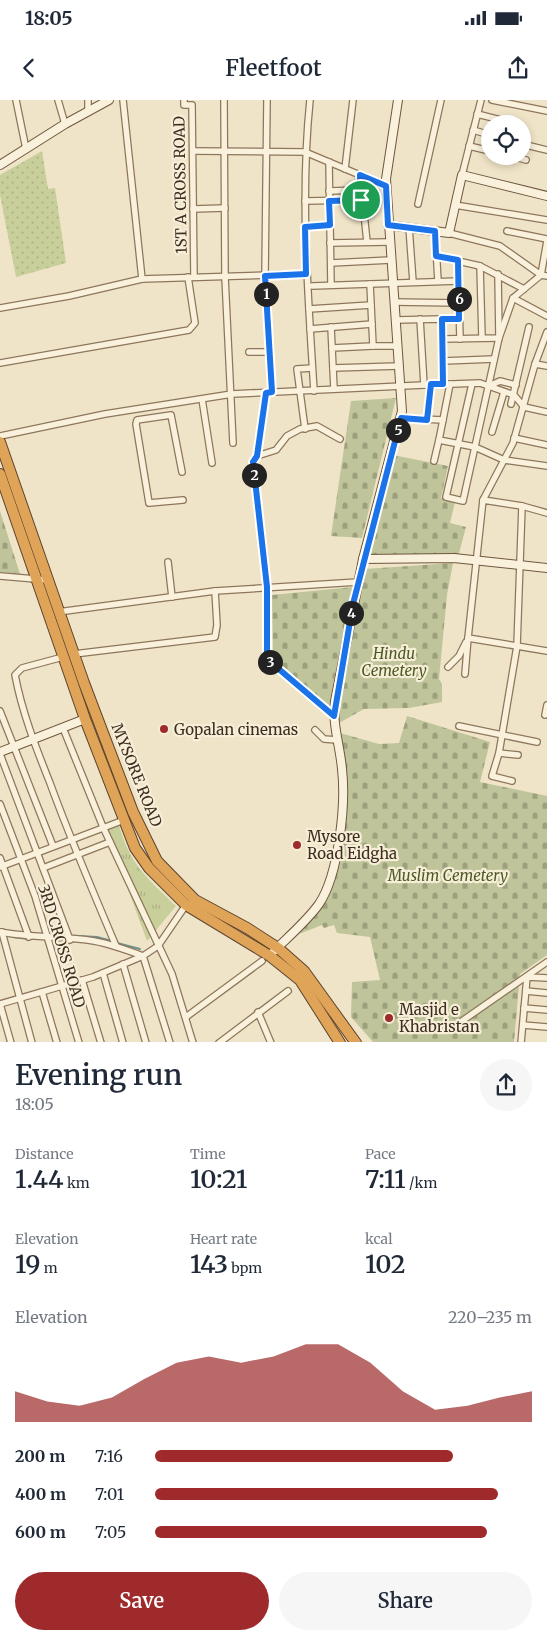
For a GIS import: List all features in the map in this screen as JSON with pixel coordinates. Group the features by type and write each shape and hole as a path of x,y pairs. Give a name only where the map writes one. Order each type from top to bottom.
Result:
{"highway":[{"name":"MYSORE ROAD","path":"0,442 42,580 63,658 135,848 148,868 186,905 270,955 304,971 356,1042"},
{"name":"MYSORE ROAD","path":"0,474 42,580 58,612 133,812 157,861 195,900 247,928 270,955 300,980 340,1042"}],"street":[{"path":"16,100 26,149"},
{"path":"58,100 65,124"},
{"path":"88,100 88,112"},
{"path":"0,165 65,124 109,100"},
{"path":"123,100 142,279"},
{"name":"1ST A CROSS ROAD","path":"0,363 189,330 195,323 191,277 193,208 192,105 184,105 184,100"},
{"path":"224,100 225,277 234,443"},
{"path":"267,100 265,276 270,352 269,393 257,456 253,462 267,587 267,659 334,716"},
{"path":"310,100 305,152 304,201 306,274 314,391"},
{"path":"345,169 353,100"},
{"path":"186,1017 270,955 319,904 332,871 344,793 334,716 343,654 363,559 401,418 401,386 386,186 398,100"},
{"path":"418,204 441,100"},
{"path":"449,233 481,100"},
{"path":"492,100 547,111"},
{"path":"477,114 481,115"},
{"path":"473,130 481,132"},
{"path":"469,146 481,149"},
{"path":"531,146 547,150"},
{"path":"193,151 305,152 386,186"},
{"path":"329,162 331,285"},
{"path":"360,175 361,200 367,242"},
{"path":"462,175 547,196"},
{"path":"329,191 361,190"},
{"path":"304,201 361,200"},
{"path":"455,204 547,220"},
{"path":"193,208 225,208"},
{"path":"305,227 330,225"},
{"path":"388,225 449,233 500,246 544,275"},
{"path":"409,227 413,282"},
{"path":"435,231 438,281"},
{"path":"507,232 547,240 544,275"},
{"path":"330,243 390,242"},
{"path":"436,256 480,266 524,288"},
{"path":"331,263 391,260"},
{"path":"458,260 460,339"},
{"path":"480,266 482,338"},
{"path":"0,308 69,296 142,279 306,274"},
{"path":"498,274 499,338"},
{"path":"472,384 446,497 463,501 499,338 513,298 544,275"},
{"path":"312,286 458,281"},
{"path":"370,284 373,346"},
{"path":"513,298 547,316"},
{"path":"394,302 459,303"},
{"path":"309,309 371,305"},
{"path":"420,319 424,385"},
{"path":"442,319 443,384"},
{"path":"396,320 459,319"},
{"path":"310,328 372,324"},
{"path":"331,327 334,389"},
{"path":"511,404 529,327"},
{"path":"464,674 483,500 514,438 535,364 547,332"},
{"path":"442,339 499,338"},
{"path":"332,348 398,346"},
{"path":"249,352 270,352"},
{"path":"443,361 494,359"},
{"path":"535,364 547,366"},
{"path":"333,368 399,366"},
{"path":"305,429 297,369 312,368"},
{"path":"489,386 500,381 516,385"},
{"path":"427,420 431,384"},
{"path":"0,436 144,408 232,394 431,384 489,386 514,395 524,406 547,412"},
{"path":"434,462 450,384"},
{"path":"492,432 504,392"},
{"path":"202,399 212,463"},
{"path":"164,405 166,415"},
{"path":"144,408 146,418"},
{"path":"182,472 172,416 166,415 137,420 136,424 149,503 153,505 183,500"},
{"path":"401,418 443,420"},
{"path":"257,456 276,450 287,436 317,426 340,439"},
{"path":"514,438 547,445"},
{"path":"439,440 475,447 504,460 547,466"},
{"path":"483,500 522,506 547,513"},
{"path":"512,781 492,776 499,753 517,646 522,506"},
{"path":"363,559 454,558 547,567"},
{"path":"168,562 172,597"},
{"path":"0,576 42,580"},
{"path":"58,612 215,591 358,582"},
{"path":"74,654 215,636 217,625 215,591"},
{"path":"468,638 547,651"},
{"path":"448,666 459,656 468,638"},
{"path":"63,658 22,668 15,675 19,697 33,740 71,839 116,946"},
{"path":"545,715 547,705"},
{"path":"0,711 53,846"},
{"path":"70,938 0,753 85,719"},
{"path":"458,726 537,742"},
{"path":"63,728 103,827 172,974 193,1042"},
{"path":"315,730 324,739 337,740"},
{"path":"499,753 518,755"},
{"name":"3RD CROSS ROAD","path":"0,804 48,938 79,1042"},
{"path":"1,866 124,820"},
{"path":"43,868 110,842"},
{"path":"0,858 1,866 30,937"},
{"path":"11,1042 0,1004 103,973 143,956 158,946 186,905"},
{"path":"32,1042 1,932 30,937 70,938 92,941 116,946 143,956"},
{"path":"143,956 170,1042"},
{"path":"462,1021 547,962"},
{"path":"123,964 146,1042"},
{"path":"103,973 122,1042"},
{"path":"527,977 547,978"},
{"path":"521,1042 527,977"},
{"path":"82,980 101,1042"},
{"path":"220,1042 288,991"},
{"path":"526,991 547,993"},
{"path":"42,992 56,1042"},
{"path":"524,1008 547,1010"},
{"path":"258,1012 271,1042"},
{"path":"523,1025 547,1027"}],"green space":[{"path":"42,151 48,189 55,188 66,263 16,277 0,195 0,175"},
{"path":"396,398 362,538 331,536 351,401"},
{"path":"393,455 448,466 441,498 455,502 450,523 466,527 458,557 368,556"},
{"path":"0,511 20,574 0,572"},
{"name":"Hindu Cemetery","path":"453,563 447,595 439,679 442,684 442,702 409,708 364,709 339,723 338,713 346,661 365,569"},
{"name":"Hindu Cemetery","path":"353,587 329,705 282,668 273,652 272,595"},
{"name":"Muslim Cemetery","path":"407,716 490,742 480,782 547,796 547,955 520,974 514,1042 373,1042 351,1017 352,982 380,980 370,937 337,933 334,925 324,928 322,925 299,934 321,908 332,883 337,862 348,781 340,733 379,744 399,743"},
{"path":"119,825 128,851 134,861 148,879 176,906 147,941 106,829"}],"waterway":[{"path":"78,936 97,937 112,941"},
{"path":"13,937 28,939"},
{"path":"117,943 140,949"}],"place":[{"name":"Gopalan cinemas","path":"164,729"},
{"name":"Mysore Road Eidgha","path":"297,845"},
{"name":"Masjid e Khabristan","path":"389,1018"}],"route":[{"path":"360,175 386,186 388,225 435,231 436,256 458,260 459,319 442,319 443,384 431,384 427,420 401,418 363,559 347,633 334,716 267,659 267,587 253,462 257,456 265,411 266,393 272,392 265,276 306,274 305,227 330,225 329,201 361,200 360,175"}]}
